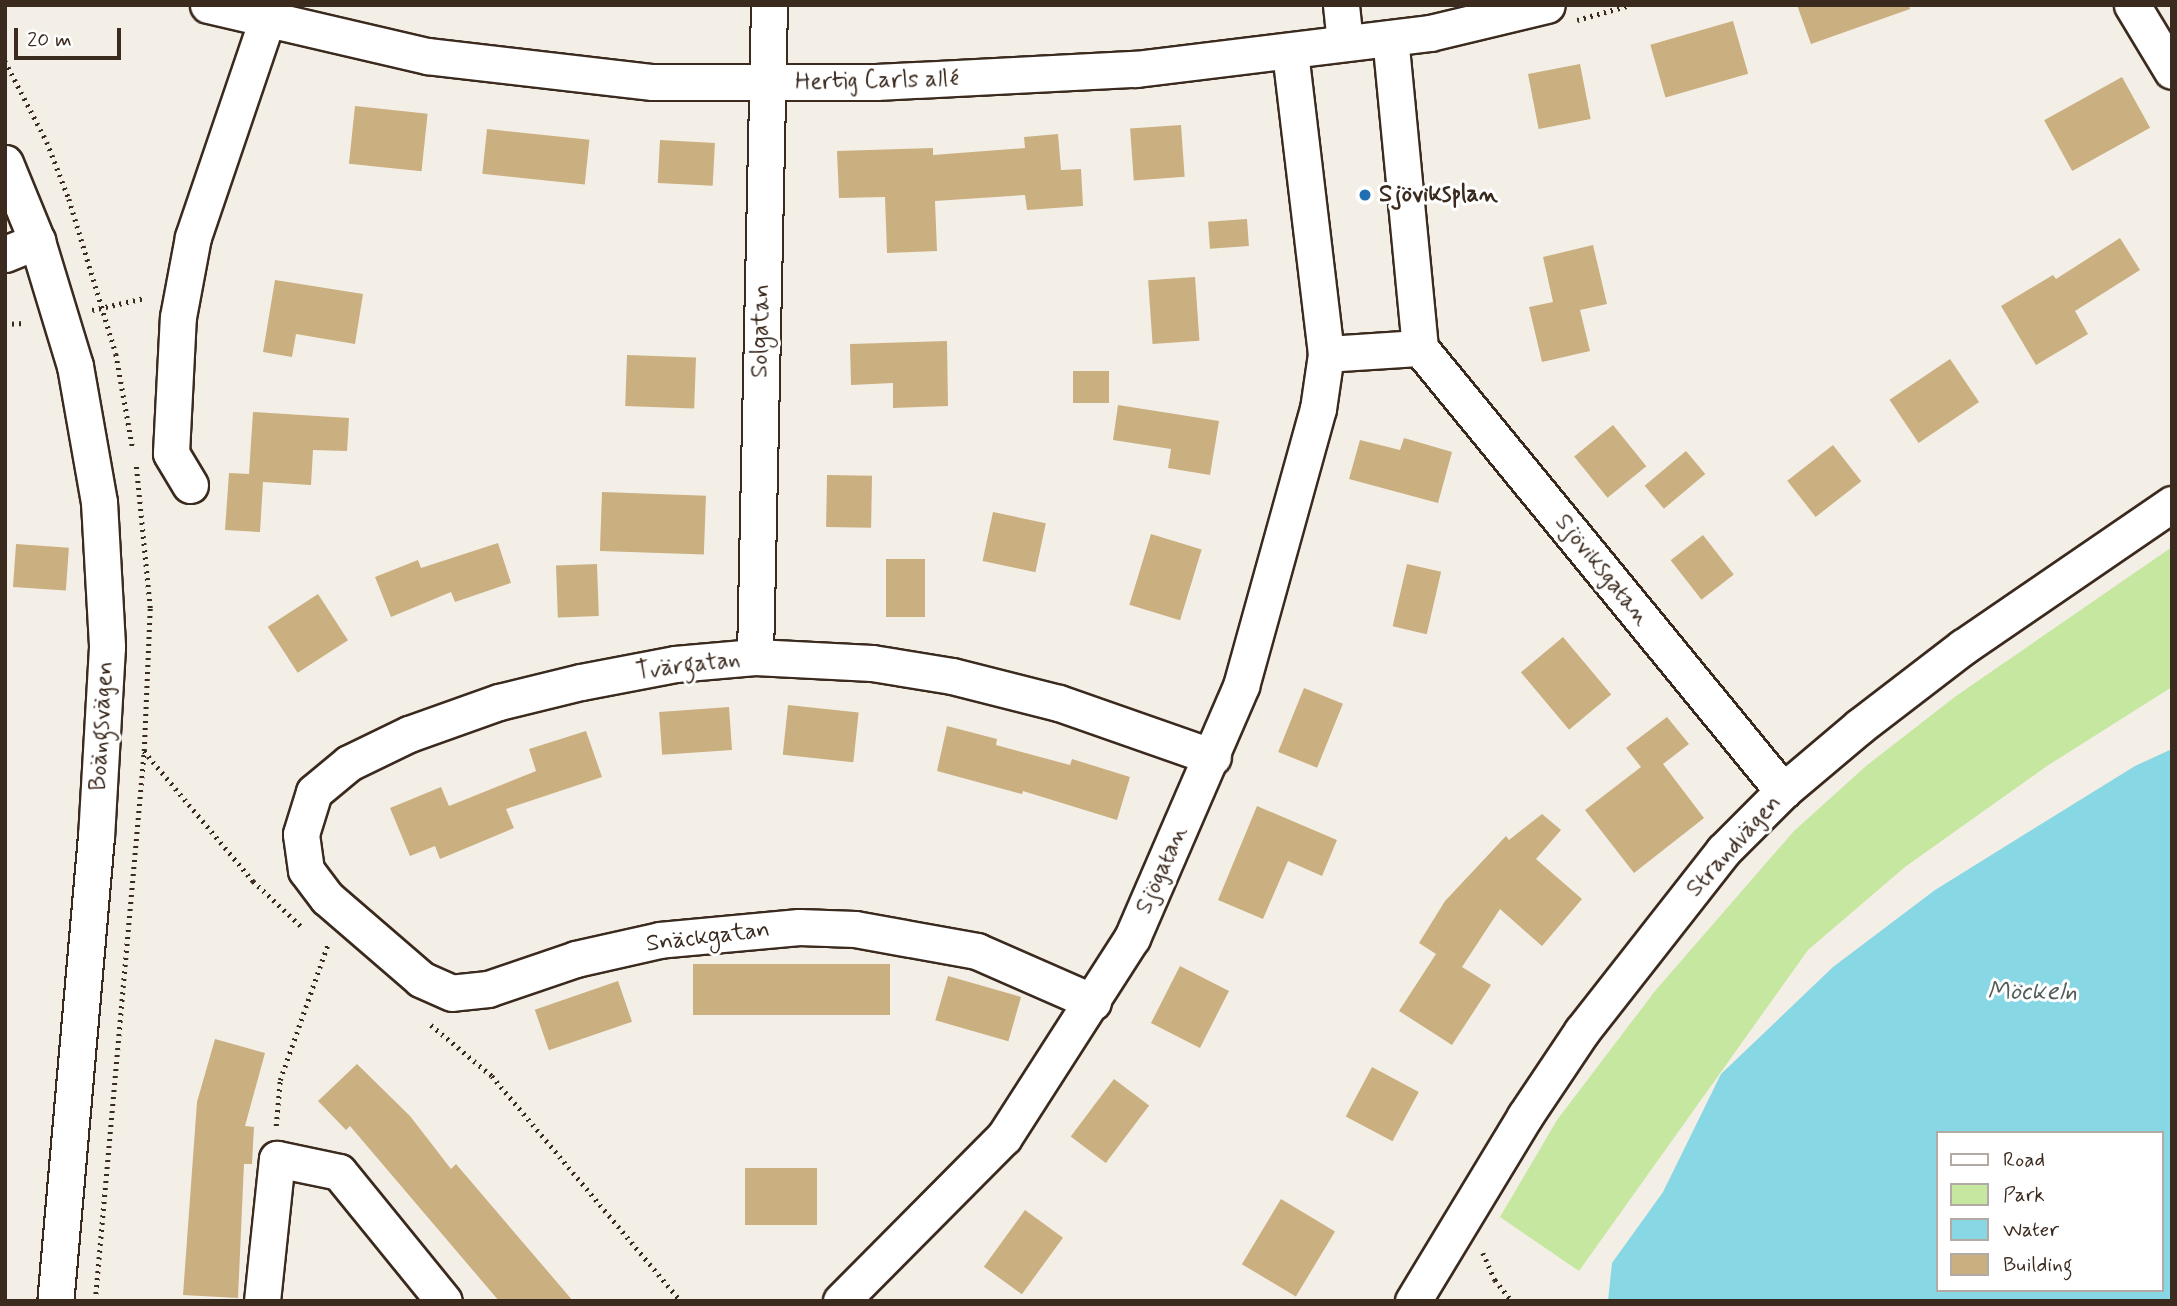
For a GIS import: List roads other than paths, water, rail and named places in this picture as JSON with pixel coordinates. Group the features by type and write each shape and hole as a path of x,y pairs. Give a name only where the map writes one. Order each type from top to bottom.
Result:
{"street":[{"name":"Hertig Carls allé","path":"208,5 427,56 569,76 653,82 1011,78 1290,52 1390,38 1547,5"},
{"name":"Solgatan","path":"755,657 769,5"},
{"path":"1341,5 1345,43"},
{"path":"2132,5 2172,71"},
{"path":"190,485 171,453 178,317 193,237 267,20"},
{"path":"1290,52 1326,354 1420,348 1390,38"},
{"name":"Boängsvägen","path":"5,163 37,241 75,366 89,432 99,502 107,647 96,836 55,1301"},
{"path":"5,254 37,241"},
{"name":"Sjöviksgatan","path":"1420,348 1783,791"},
{"name":"Sjögatan","path":"841,1301 1003,1137 1132,938 1213,757 1244,673 1318,409 1326,354"},
{"name":"Strandvägen","path":"1413,1301 1525,1116 1583,1031 1723,851 1783,791 1963,647 2172,504"},
{"name":"Tvärgatan","path":"343,912 306,870 301,834 314,792 349,763 409,734 499,702 675,664 755,657 872,663 952,676 1059,703 1213,757"},
{"name":"Snäckgatan","path":"343,912 421,979 452,993 488,989 576,959 660,940 799,927 855,929 977,951 1093,1002"},
{"path":"262,1301 277,1158 339,1172 444,1301"}],"water":[{"name":"Möckeln","path":"2172,749 2172,1301 1608,1301 1612,1263 1663,1192 1721,1074 1833,967 1935,890 2135,766"}],"place":[{"name":"Sjöviksplan","path":"1365,195"}]}
